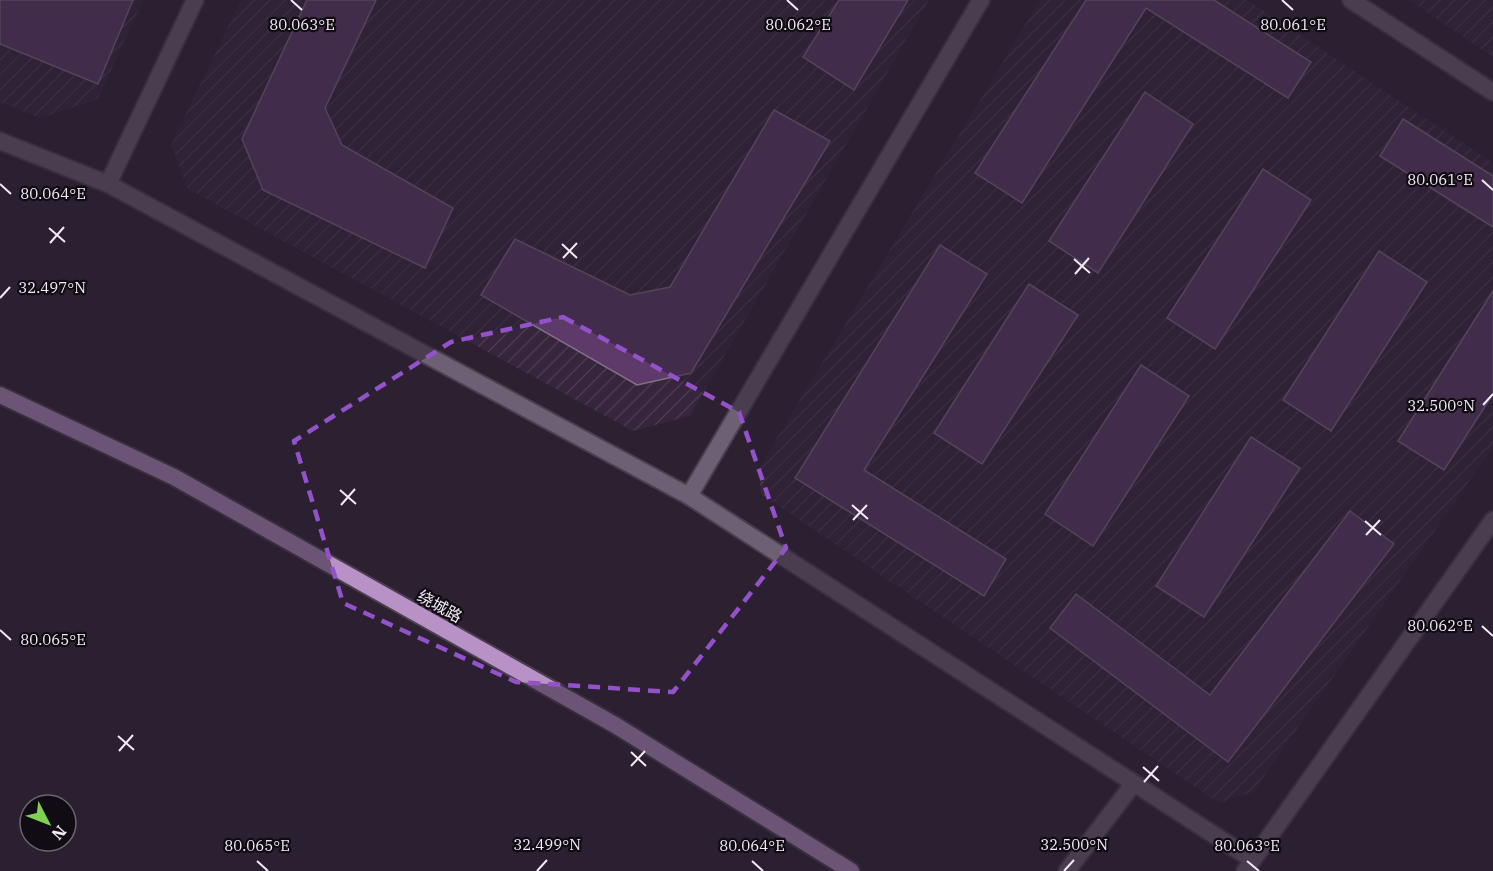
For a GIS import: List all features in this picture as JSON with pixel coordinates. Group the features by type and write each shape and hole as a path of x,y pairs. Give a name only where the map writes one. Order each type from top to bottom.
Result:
{"highway":[{"name":"绕城路","path":"0,395 184,483 615,725 851,871"}],"street":[{"path":"108,184 195,0"},
{"path":"689,496 981,0"},
{"path":"1351,0 1493,92"},
{"path":"0,141 108,184 689,496 1134,783 1249,865 1493,520"},
{"path":"1067,871 1134,783"}],"highlighted area":[{"path":"563,317 739,412 786,548 673,692 516,682 343,603 294,441 451,342"}],"shaded area":[{"path":"0,0 143,0 98,99 40,118 0,102"},
{"path":"241,0 929,0 690,416 633,431 188,189 171,145"},
{"path":"1040,0 1247,0 1493,163 1493,447 1253,792 1219,803 761,494 759,468"},
{"path":"1409,0 1493,0 1493,57"}],"building":[{"path":"0,0 133,0 98,84 0,44"},
{"path":"307,0 376,0 325,108 342,145 453,208 425,268 263,190 242,139"},
{"path":"839,0 908,0 854,90 803,57"},
{"path":"1086,0 1214,0 1311,62 1288,98 1146,8 1022,203 975,173"},
{"path":"1145,92 1193,124 1098,273 1049,241"},
{"path":"774,110 830,141 691,373 637,385 481,295 515,239 630,295 670,287"},
{"path":"1403,119 1493,176 1493,227 1380,156"},
{"path":"1263,169 1311,200 1215,349 1167,318"},
{"path":"940,245 987,274 864,470 1006,559 984,596 795,478"},
{"path":"1379,251 1427,282 1331,431 1283,400"},
{"path":"1029,284 1078,315 982,464 934,433"},
{"path":"1493,291 1493,394 1444,470 1398,441"},
{"path":"1141,365 1189,396 1093,546 1045,514"},
{"path":"1251,437 1300,468 1204,617 1156,586"},
{"path":"1350,511 1394,544 1228,762 1050,628 1076,594 1210,695"}]}
